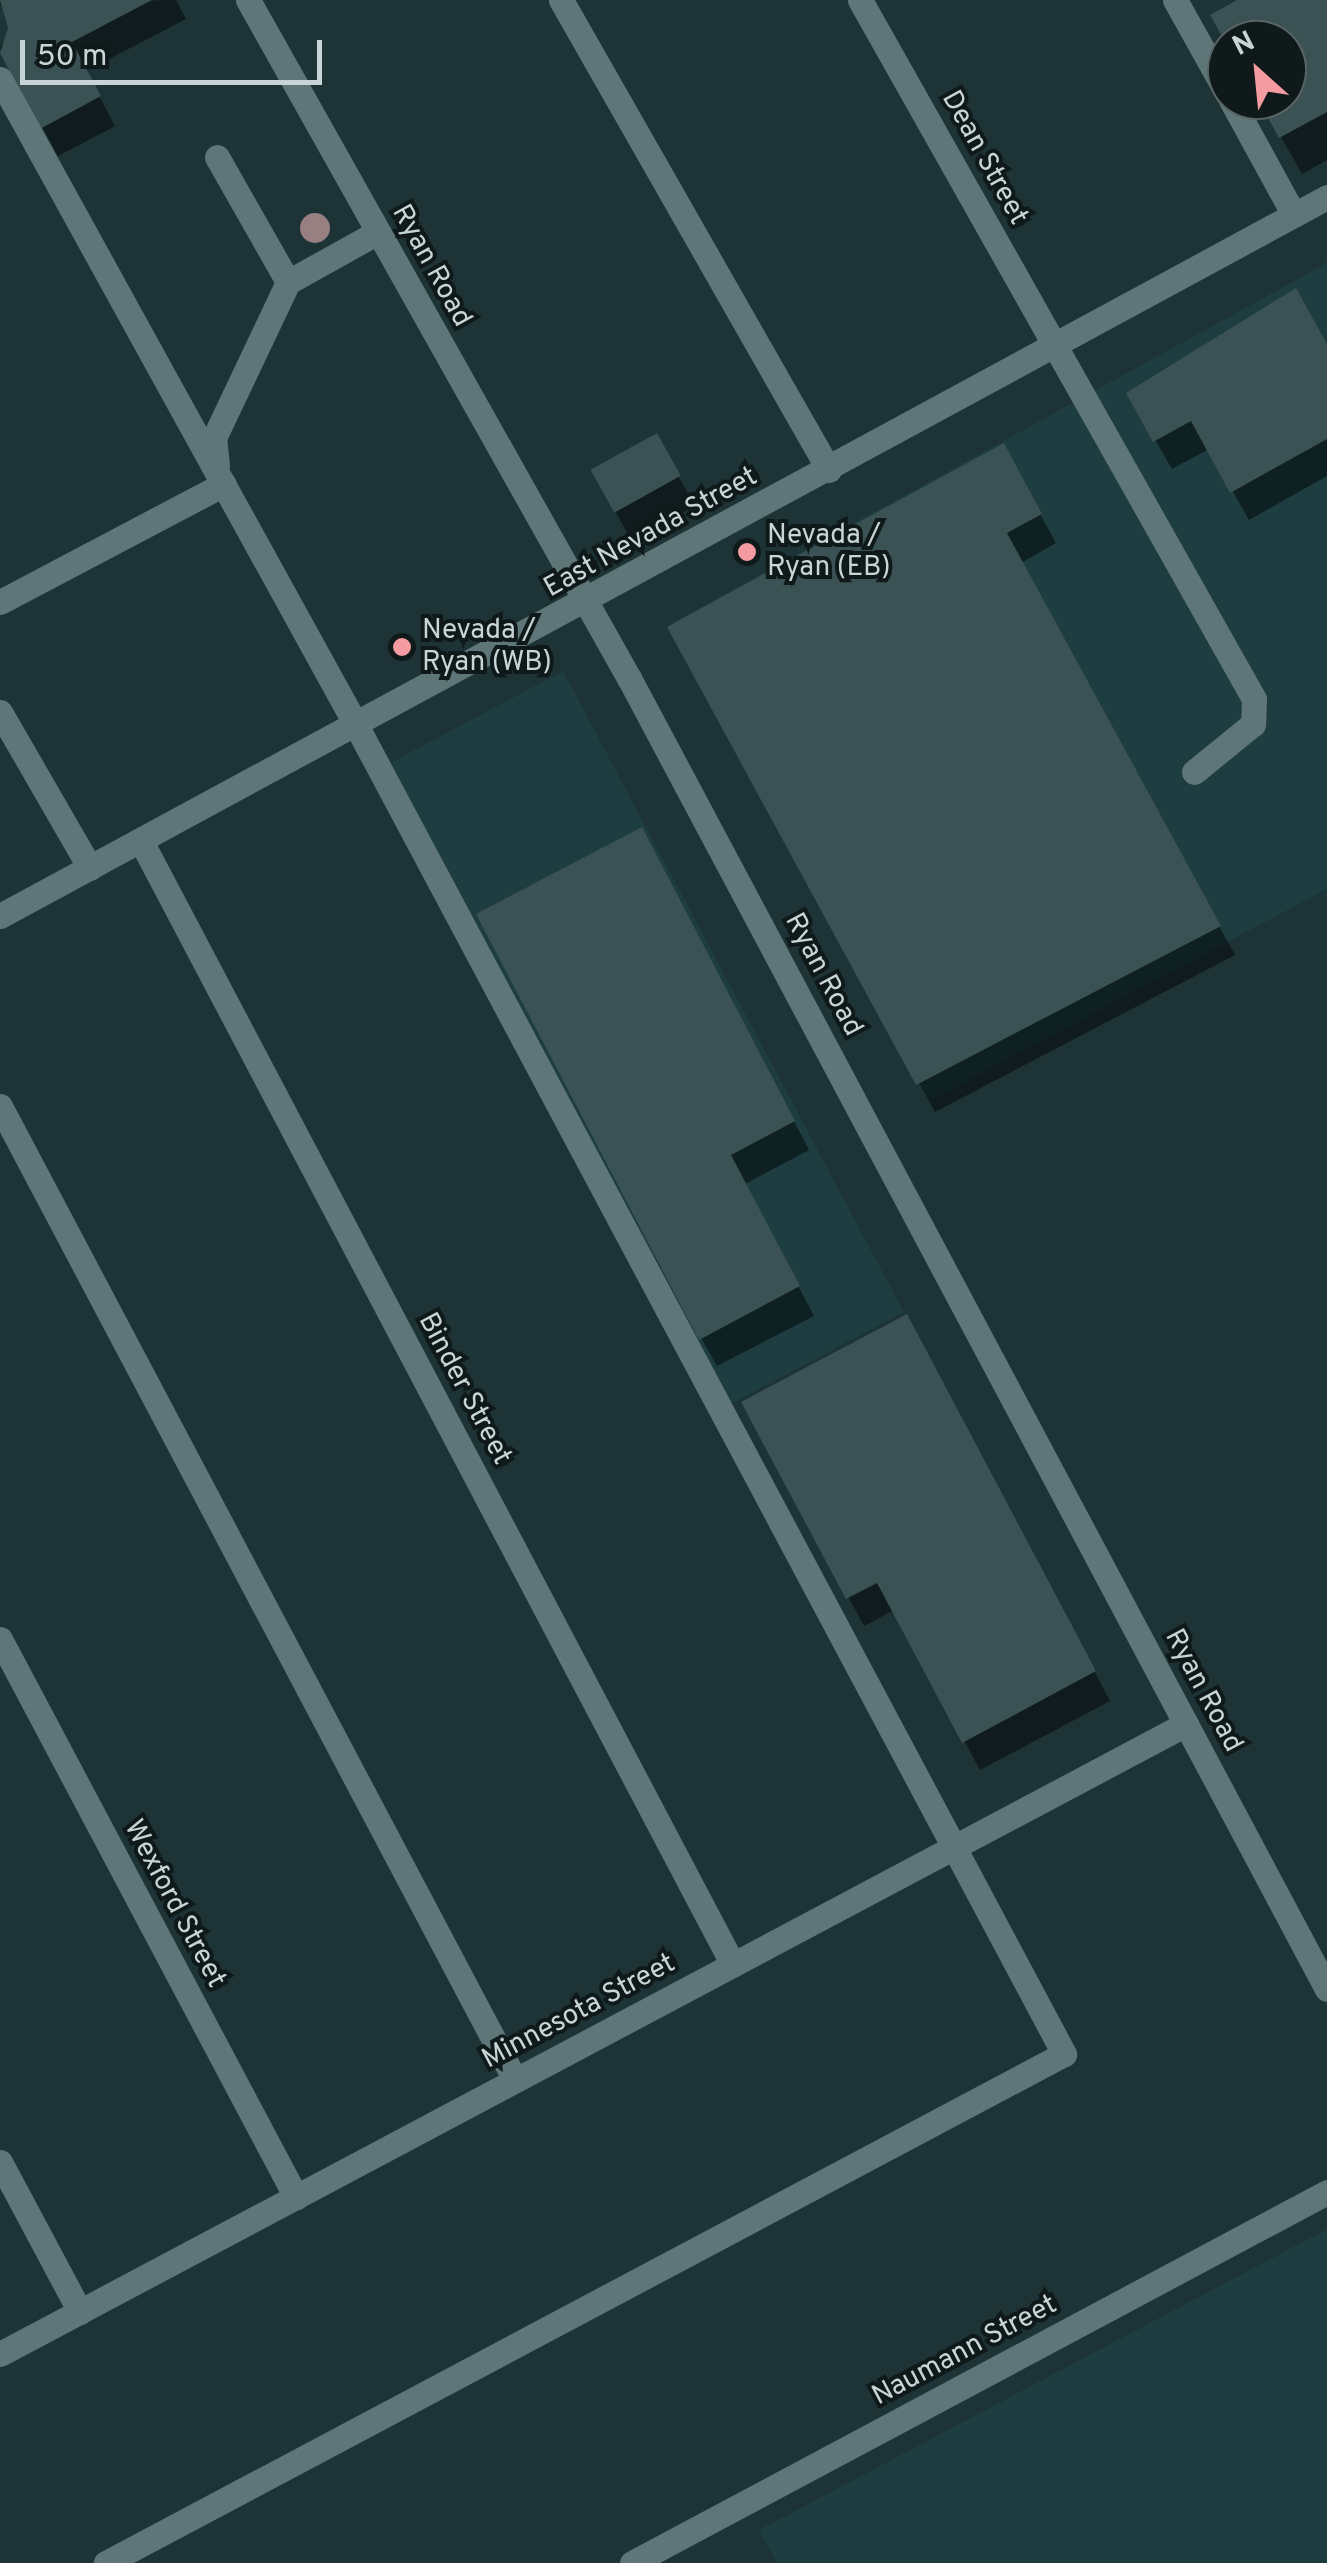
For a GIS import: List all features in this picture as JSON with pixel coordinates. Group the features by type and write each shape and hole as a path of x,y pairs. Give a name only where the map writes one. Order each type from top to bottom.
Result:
{"street":[{"name":"Ryan Road","path":"248,0 586,602 1327,1989"},
{"path":"561,0 828,470"},
{"name":"Dean Street","path":"860,0 1254,698 1252,724 1194,772"},
{"path":"1175,0 1207,58"},
{"path":"0,79 356,725 950,1850 1064,2054 106,2563"},
{"path":"1242,120 1294,214"},
{"path":"217,157 288,282"},
{"name":"East Nevada Street","path":"0,916 586,602 1327,196"},
{"path":"224,484 214,438 288,282 378,232"},
{"path":"0,602 224,484"},
{"path":"0,712 90,868"},
{"name":"Binder Street","path":"142,841 733,1964"},
{"path":"0,1106 515,2080"},
{"name":"Wexford Street","path":"0,1639 296,2197"},
{"name":"Minnesota Street","path":"0,2354 1186,1724"},
{"path":"0,2162 80,2312"},
{"name":"Naumann Street","path":"632,2563 1327,2192"}],"shaded area":[{"path":"1327,263 1327,889 930,1101 672,623"},
{"path":"563,671 904,1312 728,1405 387,764"},
{"path":"1327,2229 1327,2563 777,2563 759,2530"}],"building":[{"path":"0,0 152,0 72,42 101,96 40,129 0,53 8,28"},
{"path":"1237,0 1327,0 1327,112 1279,138 1269,120 1307,120 1307,20 1213,20 1210,15"},
{"path":"1296,288 1327,344 1327,439 1230,493 1191,421 1153,442 1126,393"},
{"path":"657,433 681,476 614,513 591,470"},
{"path":"1004,443 1042,514 1007,533 1221,926 916,1085 667,627"},
{"path":"642,827 795,1121 731,1155 800,1286 699,1340 476,914"},
{"path":"907,1314 1096,1671 962,1743 877,1583 846,1599 741,1402"}],"place":[{"name":"Nevada / Ryan (EB)","path":"747,552"},
{"name":"Nevada / Ryan (WB)","path":"402,647"}]}
